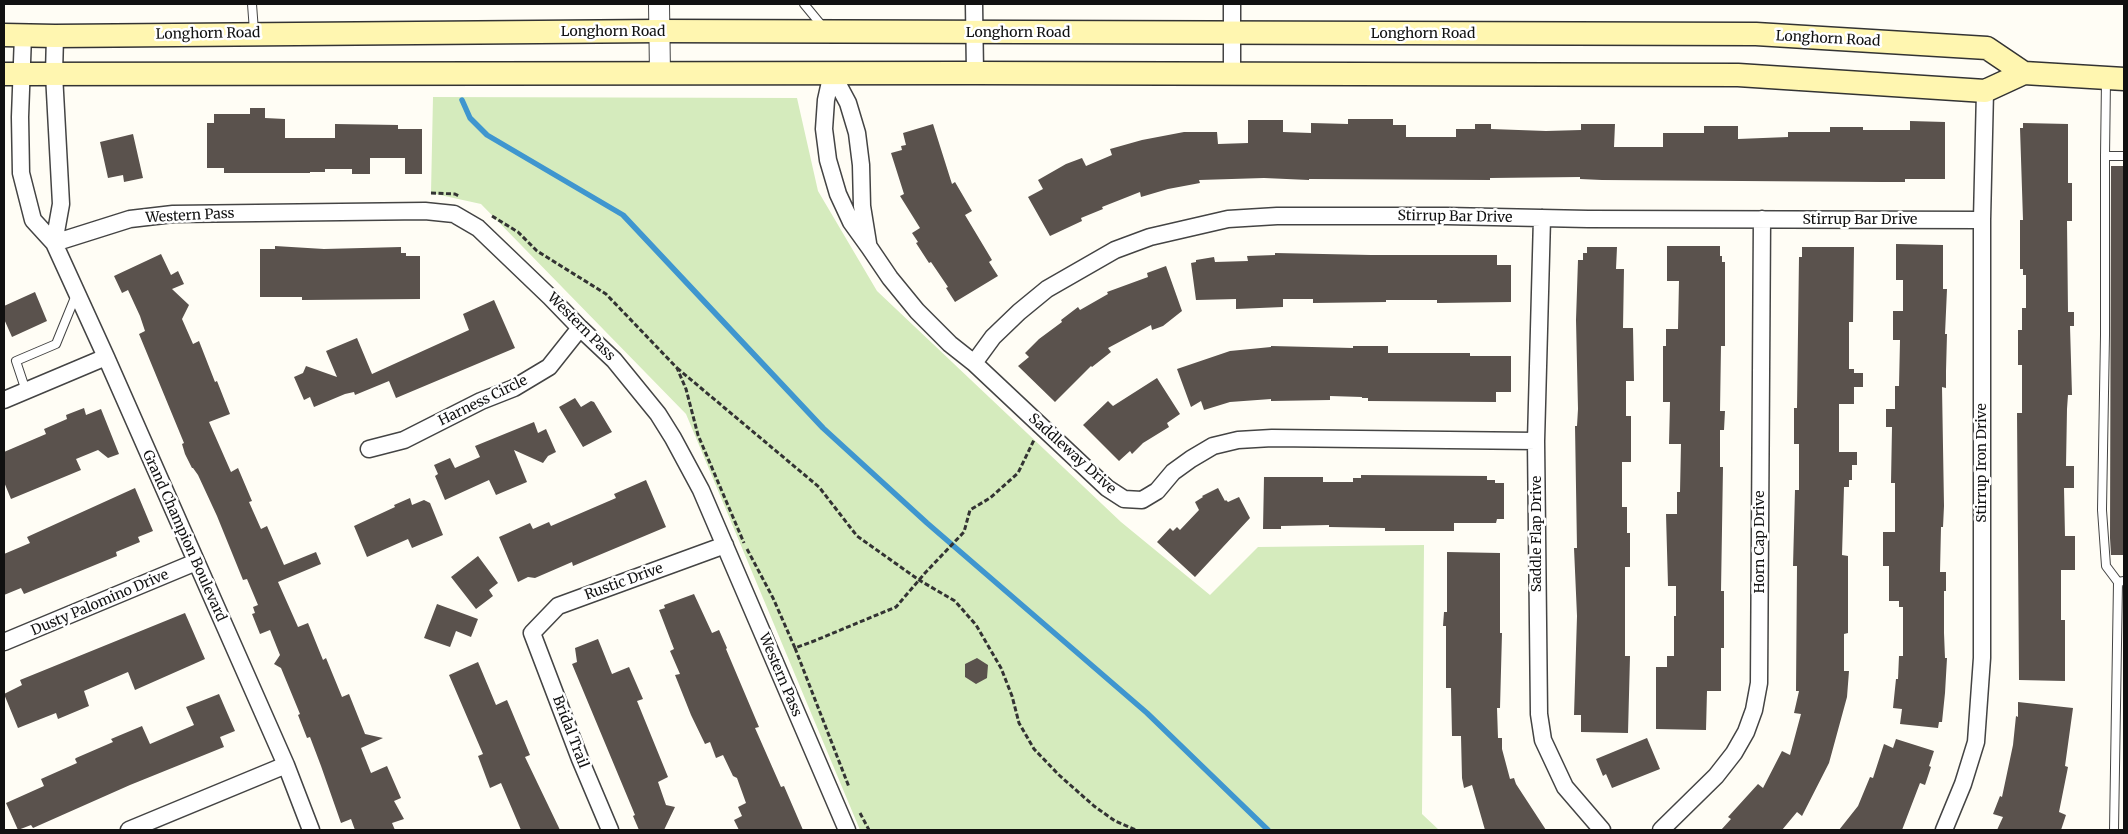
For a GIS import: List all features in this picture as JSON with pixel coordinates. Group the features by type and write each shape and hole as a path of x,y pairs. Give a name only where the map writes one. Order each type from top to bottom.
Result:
{"main road":[{"name":"Longhorn Road","path":"13,35 659,31 1756,34 1987,48 2024,73"},
{"path":"12,74 1232,73 1738,75 1985,91 2024,73 2115,79"}],"street":[{"path":"659,4 660,74"},
{"path":"974,4 975,73"},
{"path":"1232,4 1232,73"},
{"name":"Grand Champion Boulevard","path":"13,35 12,74 21,173 33,220 54,242 106,356 286,765 311,830"},
{"path":"54,242 61,204 54,74 55,36"},
{"name":"Saddleway Drive","path":"832,73 826,100 824,129 828,160 838,194 851,222 890,278 917,311 950,344 974,363 1107,488 1124,499 1142,500 1157,491 1173,472 1190,459 1213,446 1238,440 1272,438 1536,441"},
{"name":"Saddleway Drive","path":"832,73 848,103 857,133 861,165 862,206 869,247"},
{"name":"Stirrup Iron Drive","path":"1944,830 1964,784 1976,742 1980,702 1982,658 1982,220 1985,91"},
{"name":"Western Pass","path":"54,242 130,219 173,214 425,211 454,214 478,228 614,360 658,414 701,490 847,830"},
{"name":"Stirrup Bar Drive","path":"974,363 1000,331 1019,312 1047,289 1115,250 1150,237 1228,219 1277,216 1982,220"},
{"name":"Saddle Flap Drive","path":"1542,218 1536,441 1538,683 1543,740 1565,787 1602,830"},
{"name":"Horn Cap Drive","path":"1661,830 1716,776 1734,753 1746,732 1754,710 1759,683 1762,219"},
{"name":"Harness Circle","path":"369,449 404,440 481,401 514,388 549,367 580,328"},
{"path":"4,400 106,356"},
{"name":"Rustic Drive","path":"532,633 558,606 725,545"},
{"name":"Dusty Palomino Drive","path":"4,642 49,625 196,562"},
{"name":"Bridal Trail","path":"532,633 580,759 610,830"},
{"path":"129,830 286,765"}],"lane":[{"path":"252,4 254,33"},
{"path":"804,4 828,32"},
{"path":"2114,830 2121,582 2106,566 2102,510 2105,335 2104,156 2115,79"},
{"path":"2104,156 2124,156"},
{"path":"26,391 16,361 56,344 77,293"}],"path":[{"path":"676,368 819,487 857,536 919,580 955,601 976,625 1001,668 1020,723 1034,749 1059,775 1094,806 1115,821 1136,830"},
{"path":"942,555 964,532 970,510 990,498 1018,473 1041,426"},
{"path":"796,648 852,796"},
{"path":"856,805 869,830"}],"green space":[{"path":"433,97 797,98 818,191 877,291 1121,522 1210,595 1258,547 1424,545 1422,814 1439,830 860,830 686,414 481,204 431,193"}],"building":[{"path":"250,108 265,108 265,118 285,119 285,138 335,138 335,124 398,125 398,129 422,129 422,174 405,174 405,158 370,158 370,174 352,174 352,169 325,169 325,172 310,173 224,173 224,168 207,168 207,123 214,123 214,114 250,114"},
{"path":"1348,119 1393,119 1393,125 1406,125 1406,137 1456,137 1456,129 1475,129 1475,124 1491,124 1491,129 1546,131 1581,130 1581,124 1615,124 1614,147 1663,147 1663,133 1704,133 1704,126 1738,126 1738,139 1788,137 1788,132 1830,132 1830,127 1863,127 1863,130 1910,130 1910,121 1945,122 1945,179 1905,179 1905,182 1602,180 1580,179 1580,177 1490,178 1490,180 1309,180 1264,178 1199,180 1200,183 1168,189 1141,197 1140,192 1102,207 1103,209 1081,218 1082,221 1050,236 1028,197 1043,189 1038,180 1066,164 1082,158 1086,166 1112,155 1110,149 1142,140 1184,132 1217,132 1218,144 1248,143 1248,120 1283,120 1283,132 1311,133 1311,123 1348,124"},
{"path":"2023,123 2068,124 2068,183 2072,183 2072,221 2067,221 2068,312 2074,312 2074,326 2070,326 2072,395 2068,395 2066,466 2074,466 2074,488 2064,488 2065,536 2075,536 2075,570 2061,570 2061,620 2065,620 2065,681 2019,680 2017,413 2022,413 2022,365 2018,365 2018,330 2022,330 2022,308 2026,308 2026,275 2023,275 2023,269 2020,269 2020,220 2023,220 2020,128 2023,128"},
{"path":"933,124 952,184 955,182 972,211 965,215 992,260 989,262 998,276 955,302 946,288 948,287 916,243 918,242 912,233 920,228 900,196 904,194 891,153 902,150 901,146 906,145 903,133"},
{"path":"133,134 143,178 124,182 123,175 108,178 100,142"},
{"path":"2111,166 2124,166 2124,555 2111,555 2110,538"},
{"path":"1896,244 1943,245 1943,289 1947,289 1945,334 1947,334 1946,388 1942,387 1944,506 1943,527 1941,527 1940,572 1946,572 1944,633 1945,658 1947,658 1942,722 1939,722 1938,728 1900,724 1902,709 1893,708 1896,679 1898,679 1899,656 1903,656 1903,607 1899,607 1899,601 1889,601 1889,566 1883,566 1883,532 1895,532 1895,483 1891,483 1892,427 1886,427 1886,409 1895,409 1895,386 1899,386 1900,340 1893,340 1893,311 1903,311 1903,280 1896,280"},
{"path":"275,246 324,249 401,247 401,253 406,253 406,256 420,256 420,299 302,300 302,297 260,297 260,249 275,249"},
{"path":"1667,246 1720,246 1720,256 1722,256 1722,262 1725,262 1725,346 1721,346 1720,411 1725,411 1724,430 1720,430 1720,467 1723,467 1721,591 1724,591 1724,648 1721,648 1721,691 1707,691 1706,730 1656,729 1656,667 1667,667 1667,656 1674,656 1674,616 1676,616 1676,586 1668,586 1666,514 1677,514 1677,492 1680,492 1681,444 1669,444 1670,402 1663,402 1663,346 1666,346 1666,329 1678,329 1679,281 1667,281"},
{"path":"1587,247 1617,247 1616,269 1624,269 1623,328 1633,328 1634,381 1626,381 1626,416 1631,416 1631,462 1622,462 1622,507 1627,507 1627,533 1630,533 1630,567 1625,567 1625,656 1630,656 1628,733 1581,732 1581,715 1574,715 1577,616 1574,548 1577,548 1575,426 1577,426 1578,409 1576,320 1578,260 1583,260 1583,253 1587,253"},
{"path":"1802,247 1854,247 1853,322 1849,322 1849,369 1854,369 1854,373 1863,373 1863,387 1854,387 1854,404 1839,404 1839,452 1857,452 1857,465 1852,465 1852,480 1849,480 1849,487 1844,487 1842,555 1848,556 1848,633 1844,634 1844,671 1849,671 1847,697 1829,763 1802,816 1797,812 1782,830 1721,830 1731,819 1728,817 1758,784 1763,788 1782,751 1790,755 1801,714 1794,713 1799,691 1796,691 1797,566 1793,566 1795,490 1799,490 1799,444 1794,444 1794,408 1797,408 1799,257 1802,257"},
{"path":"1275,253 1497,255 1497,265 1511,265 1511,302 1437,303 1437,300 1386,300 1386,302 1313,303 1313,299 1283,299 1283,307 1236,309 1236,299 1196,300 1191,263 1196,262 1196,260 1214,257 1215,262 1248,261 1247,256 1275,255"},
{"path":"161,254 171,275 178,271 184,284 172,289 189,305 182,319 193,344 199,341 230,414 209,422 231,472 238,468 252,501 249,502 261,529 267,526 284,565 316,552 321,564 278,582 298,627 308,623 323,660 326,658 342,697 349,694 365,734 383,738 361,748 371,773 387,766 401,798 394,801 404,819 392,823 395,830 355,830 351,819 341,823 310,737 307,738 298,715 300,714 281,668 274,664 280,655 270,630 260,634 252,614 255,613 253,607 258,605 247,579 243,580 217,516 198,475 185,454 182,444 184,443 139,334 145,331 140,316 128,290 122,293 114,276"},
{"path":"1166,266 1182,311 1163,326 1152,330 1151,325 1108,348 1111,352 1091,366 1055,402 1018,366 1029,357 1025,353 1039,339 1078,307 1080,310 1108,294 1107,292 1148,277 1147,273"},
{"path":"35,292 47,321 12,337 4,319 4,306"},
{"path":"494,300 515,348 396,398 389,381 355,395 354,392 345,394 314,407 310,397 304,400 294,377 303,373 306,366 337,377 326,351 357,338 372,374 469,330 463,314"},
{"path":"1271,346 1353,348 1353,346 1388,346 1388,353 1470,353 1470,356 1511,356 1511,392 1496,392 1496,402 1368,401 1368,398 1362,397 1330,396 1330,400 1271,401 1271,399 1230,402 1204,410 1201,401 1191,407 1177,369 1230,351"},
{"path":"1157,378 1180,414 1167,423 1169,427 1143,443 1132,454 1130,451 1119,461 1083,425 1108,401 1113,406"},
{"path":"575,398 581,407 591,401 594,402 612,432 583,447 559,407"},
{"path":"84,408 86,415 101,409 119,454 108,458 98,450 76,459 81,470 11,499 4,482 4,452 46,434 44,429 67,419 66,415"},
{"path":"534,422 538,433 546,429 556,452 548,456 543,463 514,450 527,482 496,495 489,480 445,500 435,476 438,474 434,465 450,458 455,468 480,457 475,446"},
{"path":"1361,475 1487,476 1487,480 1495,480 1495,483 1504,483 1504,519 1497,519 1496,523 1454,523 1454,531 1385,531 1385,528 1329,527 1329,525 1281,526 1281,529 1263,529 1264,477 1323,477 1323,482 1353,482 1353,478 1361,478"},
{"path":"646,480 666,527 573,566 572,562 535,578 528,577 518,582 499,537 530,523 533,529 549,522 551,526 616,498 614,494"},
{"path":"135,488 153,531 138,537 140,542 116,552 117,556 24,594 21,588 4,595 4,554 30,543 27,537"},
{"path":"1218,488 1225,501 1228,502 1239,497 1250,518 1195,577 1157,542 1170,528 1173,531 1177,527 1180,530 1199,510 1195,502"},
{"path":"410,498 412,505 424,500 430,503 443,535 412,548 408,539 367,557 354,526"},
{"path":"1447,552 1500,553 1500,633 1502,633 1500,708 1497,708 1498,738 1502,738 1502,749 1510,779 1514,778 1546,830 1485,830 1472,785 1464,788 1461,736 1452,736 1451,688 1446,688 1446,626 1443,626 1444,612 1447,612"},
{"path":"478,556 498,583 489,590 493,596 476,609 451,577"},
{"path":"694,594 712,633 719,630 759,727 755,728 781,787 784,786 803,830 739,830 734,820 742,816 738,807 746,803 737,778 733,776 723,755 716,758 710,742 705,744 691,715 675,675 680,674 670,651 674,649 659,610 665,608 664,605"},
{"path":"437,604 478,619 471,637 456,631 450,647 424,638"},
{"path":"185,613 205,659 135,690 128,672 84,691 89,706 58,719 56,713 18,728 4,694 22,685 20,680"},
{"path":"598,639 612,674 629,667 643,699 637,701 668,777 658,782 666,805 675,807 664,830 639,830 633,816 635,815 572,664 577,662 575,648"},
{"path":"977,658 988,665 987,678 976,684 965,677 965,664"},
{"path":"478,662 496,705 507,700 530,755 525,757 560,830 521,830 501,783 490,788 478,756 483,754 449,675"},
{"path":"219,694 235,731 220,737 224,747 130,785 33,828 31,825 18,830 6,803 44,786 41,779 77,763 76,758 113,742 111,739 142,726 150,744 194,725 186,707"},
{"path":"2018,702 2073,708 2065,766 2068,767 2059,812 2066,815 2061,830 1997,830 2003,817 1993,814 2000,796 2002,797 2013,745 2016,716 2018,717"},
{"path":"1647,738 1660,769 1612,788 1606,774 1603,776 1596,759"},
{"path":"1896,739 1934,751 1925,785 1920,783 1902,830 1839,830 1858,806 1870,777 1873,778 1884,744 1893,748"}],"waterway":[{"path":"462,100 470,118 487,135 623,215 823,428 927,523 1147,713 1268,830"}]}
